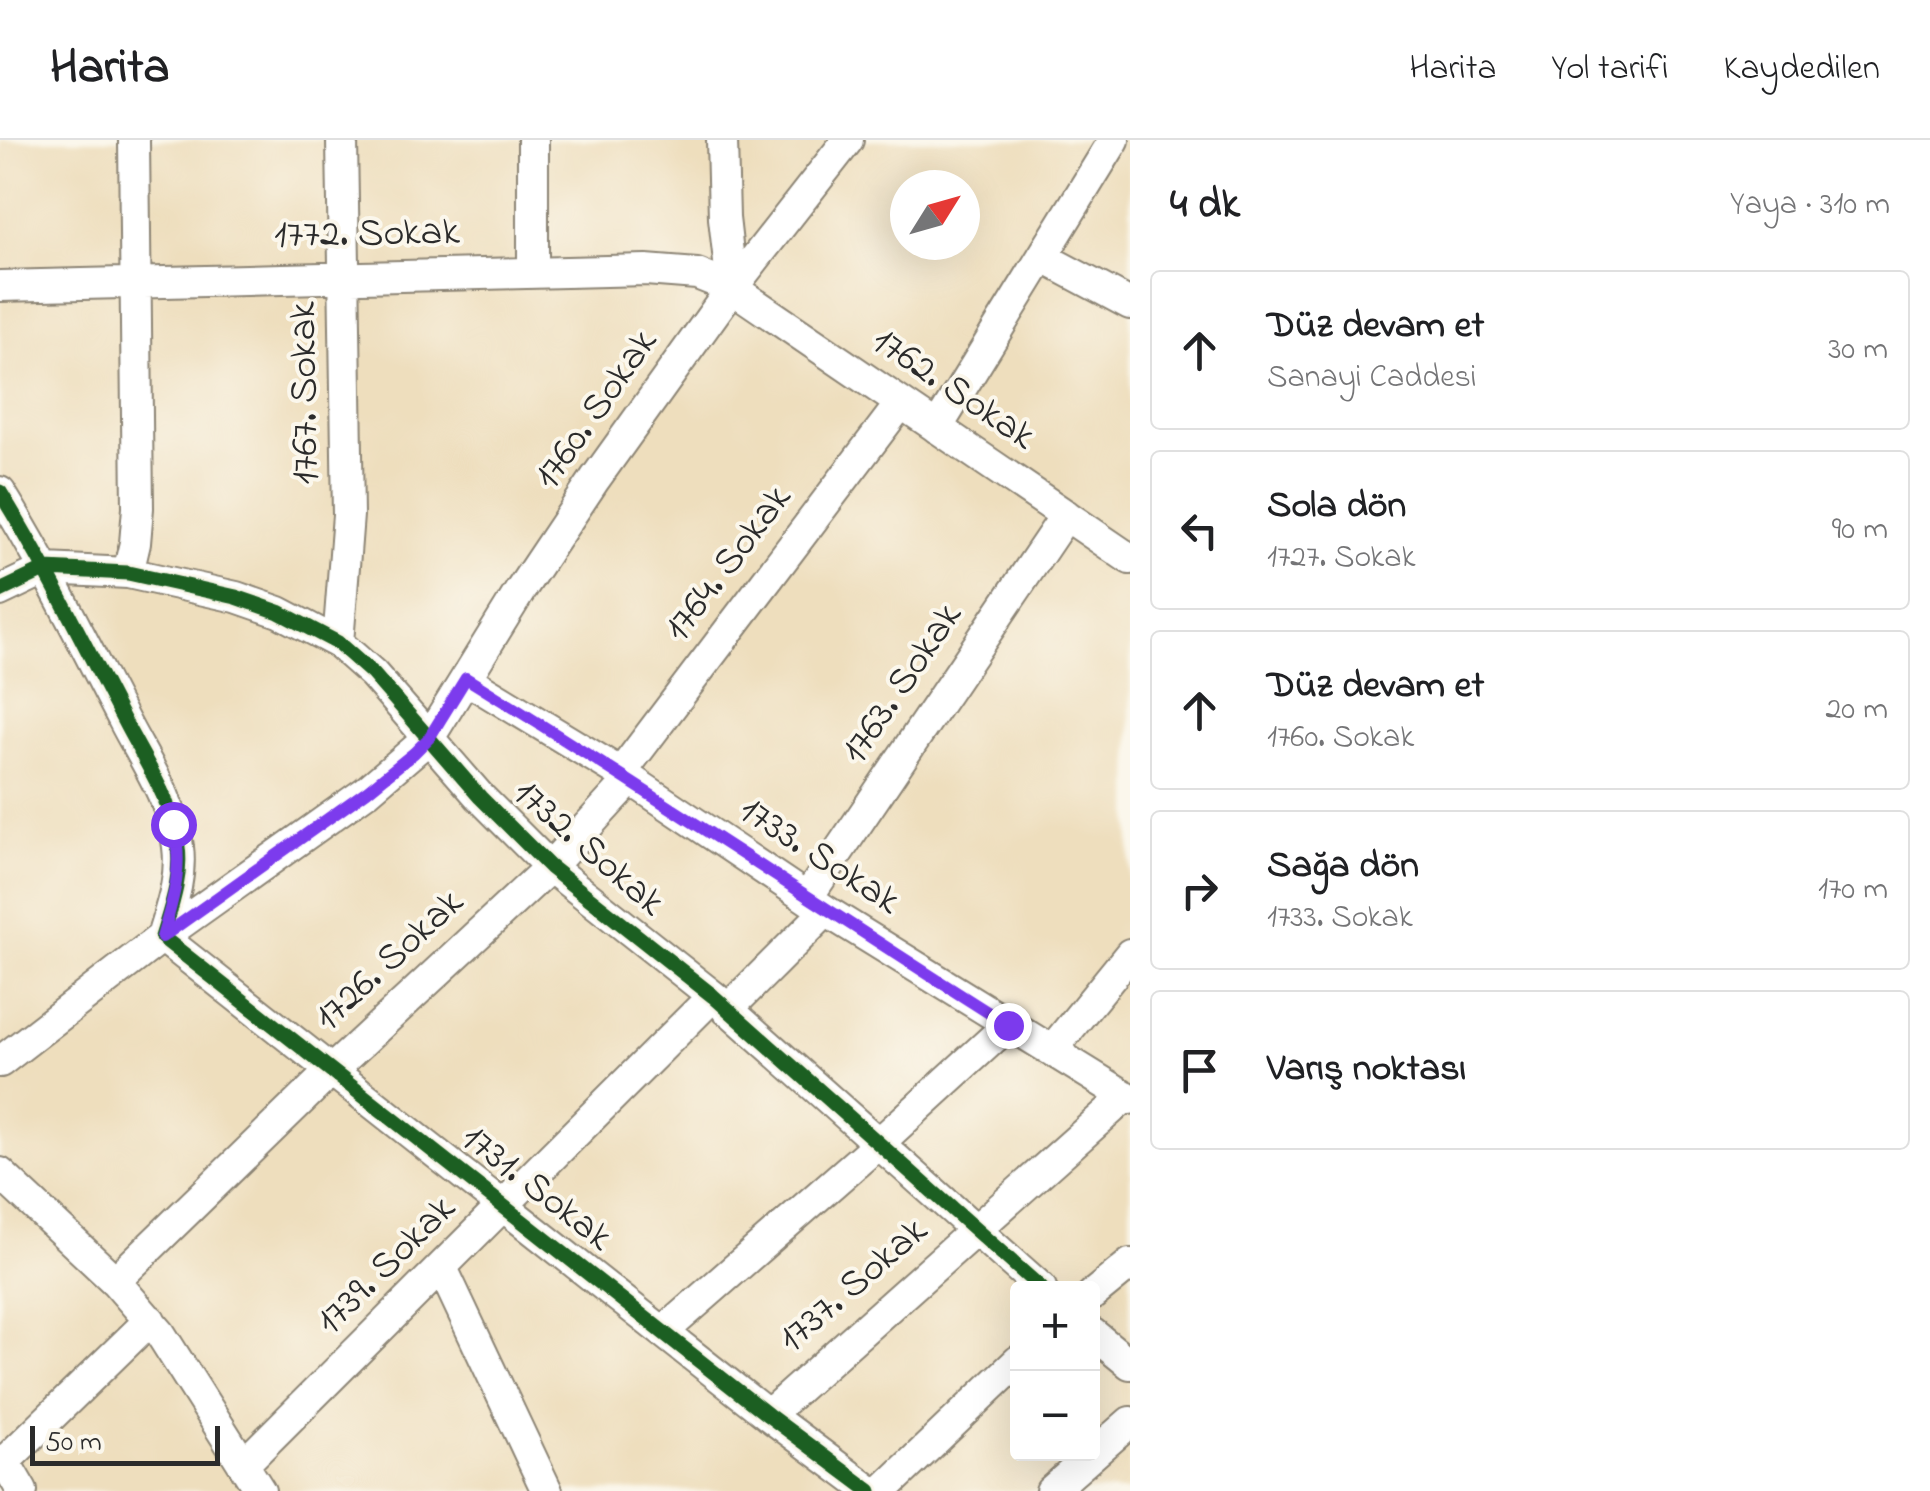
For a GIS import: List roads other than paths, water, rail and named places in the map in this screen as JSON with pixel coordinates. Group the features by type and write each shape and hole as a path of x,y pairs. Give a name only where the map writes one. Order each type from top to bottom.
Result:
{"street":[{"path":"128,573 138,526 134,140"},
{"name":"1767. Sokak","path":"338,643 348,514 342,140"},
{"path":"533,140 533,272"},
{"path":"722,140 724,218 732,288"},
{"name":"1760. Sokak","path":"0,1062 162,937 367,791 429,738 554,538 732,288 848,140"},
{"path":"937,428 1114,140"},
{"path":"1042,257 1130,304"},
{"name":"1772. Sokak","path":"0,286 670,270 697,274 732,288"},
{"name":"1762. Sokak","path":"732,288 1130,559"},
{"name":"1764. Sokak","path":"626,777 901,403"},
{"path":"0,492 46,568 164,798 178,842 178,877 162,937"},
{"name":"1763. Sokak","path":"816,904 1066,515"},
{"path":"0,592 46,568"},
{"name":"1732. Sokak","path":"46,568 128,573 236,597 279,612 338,643 372,674 480,796 550,867 720,1003 1033,1281"},
{"name":"1733. Sokak","path":"466,678 626,777 816,904 1128,1098"},
{"name":"1726. Sokak","path":"115,1281 332,1070 550,867 626,777"},
{"name":"1739. Sokak","path":"244,1464 504,1205 720,1003 816,904"},
{"name":"1731. Sokak","path":"162,937 768,1415 870,1491"},
{"path":"1052,1050 1130,954"},
{"path":"664,1331 879,1144 1008,1025"},
{"name":"1737. Sokak","path":"768,1415 1128,1098"},
{"path":"0,1173 115,1281 150,1320 183,1365 260,1491"},
{"path":"1100,1288 1130,1264"},
{"path":"442,1268 547,1491"},
{"path":"22,1491 2,1464 150,1320"},
{"path":"1100,1340 1130,1364"},
{"path":"882,1491 1010,1369"},
{"path":"1051,1491 1130,1422"}]}
